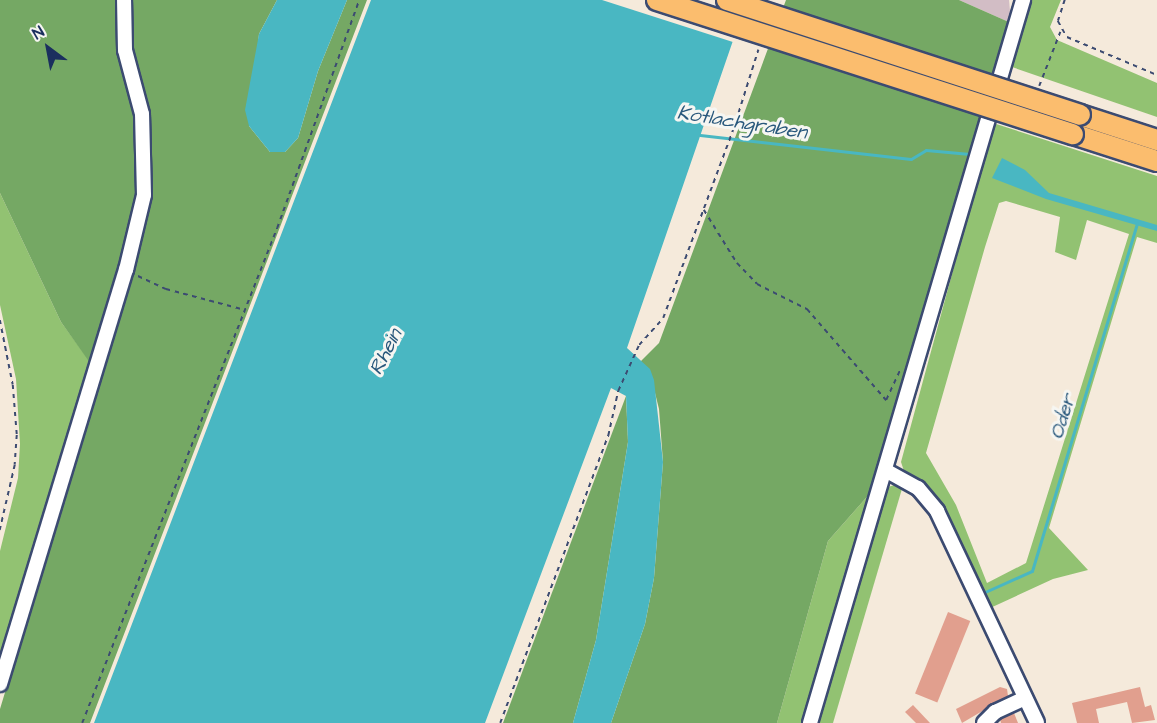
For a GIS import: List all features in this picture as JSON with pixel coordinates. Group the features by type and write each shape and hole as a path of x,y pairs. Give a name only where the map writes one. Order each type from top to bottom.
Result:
{"highway":[{"path":"657,0 1157,161"},
{"path":"727,0 1157,140"}],"street":[{"path":"0,684 126,270 144,195 145,156 142,114 124,50 124,0"},
{"path":"810,723 1023,0"},
{"path":"885,470 918,488 937,511 1037,723"},
{"path":"984,723 995,712 1025,698"}],"path":[{"path":"82,723 303,155 359,0"},
{"path":"1037,91 1061,31 1059,21 1065,0"},
{"path":"1061,31 1157,75"},
{"path":"500,723 608,436 618,390 639,345 663,318 733,130 760,43"},
{"path":"703,209 743,270 757,284 807,309 886,400"},
{"path":"126,270 166,289 242,309"},
{"path":"0,320 13,385 17,435 15,465 0,530"}],"shaded area":[{"path":"959,0 1009,0 1011,23"}],"green space":[{"path":"0,0 277,0 259,34 249,126 270,152 285,152 298,138 318,71 347,0 367,0 90,723 0,723 0,709 100,377 61,322 0,193"},
{"path":"786,0 959,0 1011,23 873,490 828,541 777,723 611,723 645,624 654,578 663,462 659,409 649,369 640,362 659,343"},
{"path":"1028,0 1061,0 1050,27 1057,40 1157,83 1157,117 1009,66"},
{"path":"993,123 1157,176 1157,243 1137,237 1049,528 1088,570 1053,579 988,609 952,533 904,471 901,462","holes":["1006,201 1060,217 1055,252 1076,260 1087,220 1129,234 1026,563 987,583 956,505 926,453 999,203"]},
{"path":"0,193 61,322 91,363 0,670 0,551 18,478 20,444 16,379 0,305"},
{"path":"626,396 628,442 596,640 573,723 503,723"},
{"path":"904,482 833,723 815,723 888,487"},
{"path":"873,490 805,723 777,723 828,541"}],"water":[{"path":"277,0 347,0 318,71 298,138 285,152 270,152 249,126 245,110 259,34"},
{"name":"Rhein","path":"371,0 747,0 627,348 650,369 654,380 663,462 654,578 645,624 611,723 573,723 596,640 628,442 626,396 611,388 485,723 94,723"},
{"path":"1002,158 1025,170 1049,193 1157,225 1157,231 1046,199 992,178"}],"pier":[{"path":"602,0 750,0 736,43"}],"building":[{"path":"948,612 970,621 937,703 915,694"},
{"path":"1000,687 1007,689 1008,696 962,723 956,709"},
{"path":"1140,687 1145,707 1151,705 1155,720 1132,723 1127,702 1096,709 1099,723 1077,723 1072,703"},
{"path":"913,705 930,723 916,723 905,712"},
{"path":"1014,713 1018,723 1001,723 1000,719"}],"waterway":[{"name":"Kotlachgraben","path":"700,135 911,159 926,150 970,154"},
{"name":"Oder","path":"985,592 1032,571 1137,223"}]}
